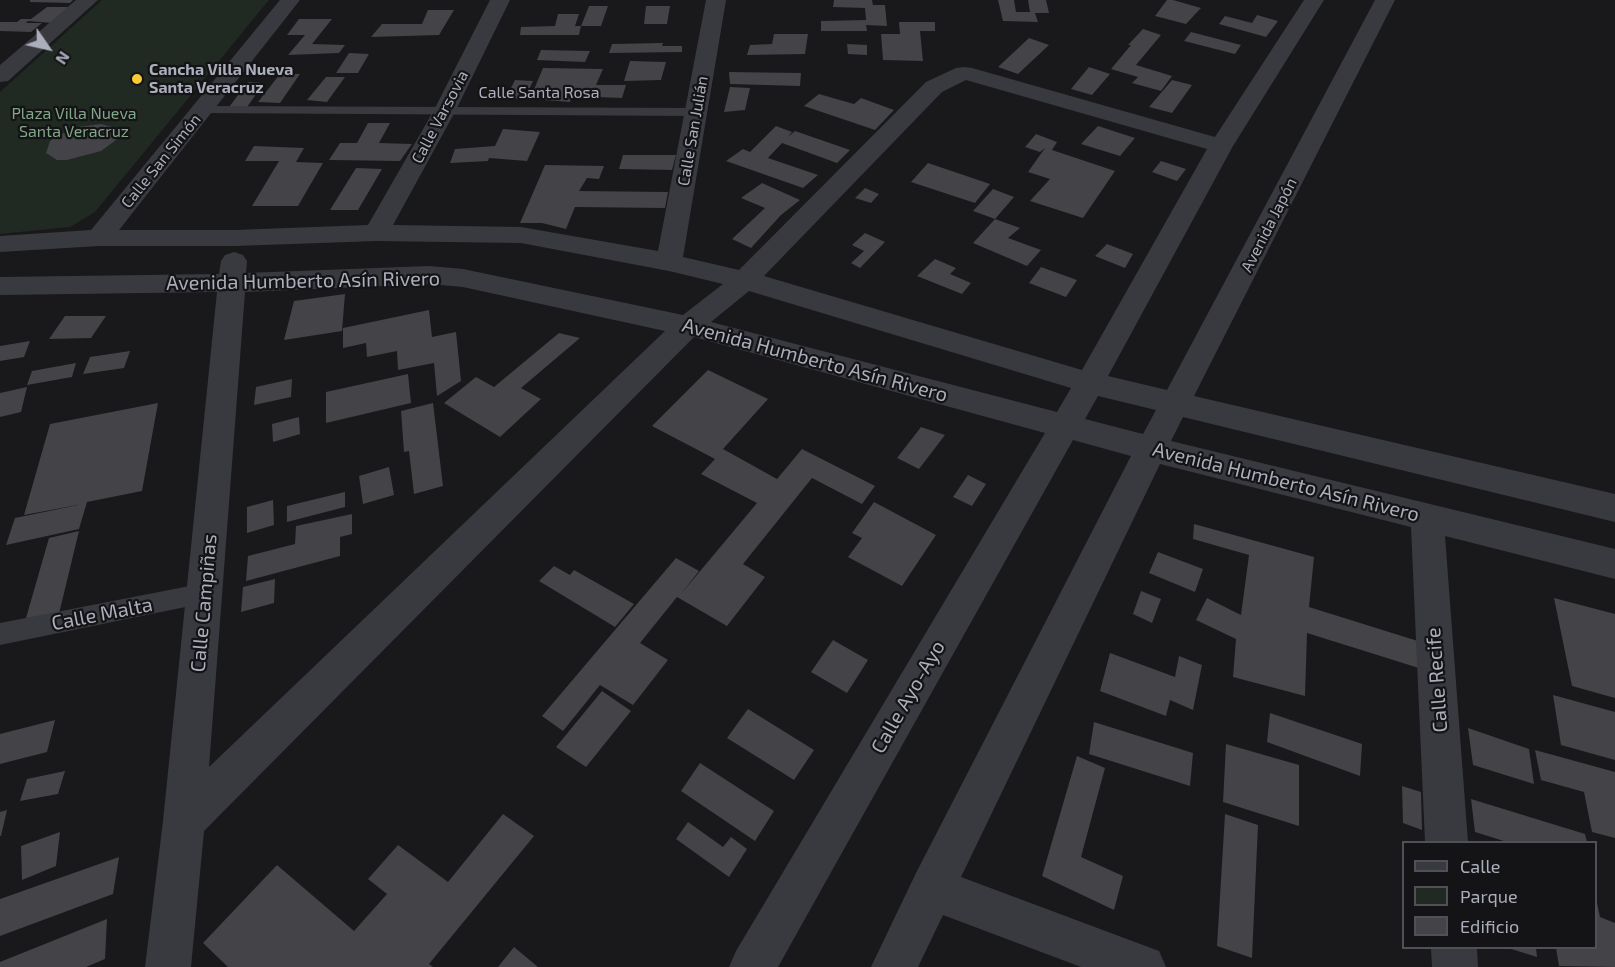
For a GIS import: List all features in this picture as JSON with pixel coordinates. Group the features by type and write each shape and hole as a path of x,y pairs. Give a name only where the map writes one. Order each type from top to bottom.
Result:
{"street":[{"path":"0,76 88,0"},
{"name":"Calle San Simón","path":"99,238 290,0"},
{"name":"Calle Varsovia","path":"376,233 445,110 500,0"},
{"name":"Calle San Julián","path":"669,262 716,0"},
{"path":"1065,427 1221,146 1314,0"},
{"name":"Avenida Japón","path":"1151,449 1385,0"},
{"path":"184,821 688,326 745,280 934,87 964,72 1221,146"},
{"path":"0,244 99,238 235,238 376,233 521,235 669,262 745,280 1090,383 1615,508"},
{"name":"Calle Campiñas","path":"168,967 205,593 233,284 235,238"},
{"name":"Avenida Humberto Asín Rivero","path":"0,286 233,284 429,275 464,278 688,326 1065,427 1615,564"},
{"name":"Calle Ayo-Ayo","path":"752,967 1065,427"},
{"path":"894,967 1151,449"},
{"name":"Calle Recife","path":"1427,517 1447,841"},
{"path":"932,889 1143,967"},
{"path":"1454,949 1455,967"}],"lane":[{"name":"Calle Santa Rosa","path":"202,110 696,112"},
{"name":"Calle Malta","path":"0,634 205,593"}],"green space":[{"name":"Plaza Villa Nueva Santa Veracruz","path":"102,0 269,0 95,212 70,227 0,234 0,92"}],"building":[{"path":"30,0 73,0 70,3 30,2"},
{"path":"834,0 872,0 873,5 885,5 887,26 866,25 867,31 821,31 821,21 866,20 865,8 833,7"},
{"path":"998,0 1014,0 1016,12 1030,12 1028,0 1046,0 1049,13 1035,13 1038,22 1003,21"},
{"path":"1167,0 1201,8 1186,24 1155,16"},
{"path":"589,6 608,6 601,26 581,26"},
{"path":"646,6 670,6 667,24 644,24"},
{"path":"47,7 69,7 52,23 28,21 26,23 42,23 31,32 0,31 0,22 31,19"},
{"path":"428,10 454,10 439,35 371,37 382,24 422,24"},
{"path":"558,14 579,14 575,26 581,26 579,35 520,35 521,27 555,26"},
{"path":"1257,15 1278,21 1266,37 1219,24 1225,16 1252,23"},
{"path":"299,19 332,19 312,44 345,45 339,53 288,55 305,35 287,35"},
{"path":"899,22 935,22 935,31 920,31 923,61 883,60 881,34 900,34"},
{"path":"1143,29 1161,35 1136,65 1172,76 1161,91 1132,83 1138,77 1111,69"},
{"path":"1191,32 1241,45 1235,54 1184,41"},
{"path":"774,34 808,34 805,54 747,55 750,45 772,44"},
{"path":"1029,38 1049,45 1018,74 998,67"},
{"path":"663,43 662,46 682,46 682,52 609,53 612,44"},
{"path":"847,44 867,45 867,55 848,54"},
{"path":"541,50 590,51 585,62 537,60"},
{"path":"349,53 369,54 358,73 336,73"},
{"path":"630,61 666,62 661,80 624,81"},
{"path":"1089,67 1110,74 1092,95 1071,89"},
{"path":"543,68 603,69 596,85 626,85 622,98 572,96 570,102 530,99"},
{"path":"729,72 801,73 800,86 730,84"},
{"path":"280,74 300,74 280,103 258,102"},
{"path":"326,77 345,77 327,102 307,100"},
{"path":"515,80 533,81 525,99 506,98"},
{"path":"1172,80 1192,85 1172,113 1149,107"},
{"path":"248,82 264,83 247,107 229,107"},
{"path":"730,87 750,88 745,110 724,112"},
{"path":"819,94 854,104 861,98 894,110 875,130 804,106"},
{"path":"368,123 390,123 379,143 412,144 400,161 329,160 340,143 357,143"},
{"path":"101,124 116,128 118,134 116,140 101,151 67,160 57,160 46,153 50,141 57,136 78,127"},
{"path":"776,126 792,132 788,137 795,131 850,150 837,163 782,143 768,158 818,175 803,188 726,161 743,149 750,152"},
{"path":"1098,126 1135,138 1120,156 1081,144"},
{"path":"503,129 540,132 527,161 489,158 488,161 450,163 455,149 495,146"},
{"path":"1036,134 1057,142 1052,150 1115,171 1083,218 1030,201 1050,179 1028,172 1045,148 1040,152 1025,147"},
{"path":"254,146 304,148 296,162 323,163 298,206 252,206 279,161 245,161"},
{"path":"623,155 676,155 672,170 619,169"},
{"path":"1161,161 1186,169 1177,181 1152,172"},
{"path":"928,163 990,184 975,203 911,182"},
{"path":"545,165 604,166 599,179 587,178 579,191 668,192 665,208 575,207 566,229 542,223 520,223"},
{"path":"356,168 382,169 358,210 330,210"},
{"path":"762,183 800,200 781,215 751,248 732,239 765,208 741,198"},
{"path":"865,188 879,194 871,203 855,198"},
{"path":"993,189 1014,197 995,219 973,211"},
{"path":"995,219 1020,228 1008,238 1041,250 1027,266 973,243"},
{"path":"865,233 885,242 860,268 851,263 864,251 852,245"},
{"path":"1107,244 1133,254 1125,268 1095,256"},
{"path":"935,259 956,268 950,274 971,283 962,294 917,276"},
{"path":"1041,267 1077,280 1066,297 1029,283"},
{"path":"345,294 342,331 284,340 294,301"},
{"path":"429,310 432,337 456,332 461,381 437,396 434,363 398,370 397,351 367,357 366,343 343,348 343,328"},
{"path":"65,316 106,316 91,338 49,339"},
{"path":"559,333 580,338 521,388 541,399 500,437 444,403 476,377 494,387"},
{"path":"30,341 24,357 0,361 0,346"},
{"path":"130,351 124,368 83,374 90,357"},
{"path":"76,363 72,377 27,385 32,371"},
{"path":"708,370 768,399 723,449 777,479 802,449 875,486 862,504 812,478 743,564 765,577 727,626 677,597 640,643 668,660 633,705 600,685 563,731 542,716 676,558 699,571 681,594 757,503 701,474 715,459 652,426"},
{"path":"408,374 411,403 326,423 326,392"},
{"path":"292,379 291,397 254,405 256,387"},
{"path":"27,387 21,412 0,417 0,393"},
{"path":"158,403 142,491 87,502 79,529 6,545 15,518 83,504 24,515 50,424"},
{"path":"433,403 443,486 414,494 409,451 404,452 401,411"},
{"path":"299,417 300,434 273,442 272,424"},
{"path":"921,427 945,435 919,469 897,458"},
{"path":"389,467 394,495 363,504 359,476"},
{"path":"968,475 986,484 972,506 953,497"},
{"path":"345,492 345,507 287,522 287,506"},
{"path":"273,500 274,525 247,533 247,507"},
{"path":"874,502 936,535 902,586 848,557 862,538 852,533"},
{"path":"352,514 352,534 340,537 340,556 246,581 248,556 295,544 296,526"},
{"path":"1194,524 1314,557 1309,607 1421,642 1422,669 1307,633 1305,696 1233,677 1236,639 1196,620 1207,598 1241,615 1249,555 1193,539"},
{"path":"79,531 58,618 24,625 49,538"},
{"path":"1158,552 1203,569 1195,592 1149,573"},
{"path":"554,566 570,575 574,570 634,604 615,627 539,581"},
{"path":"275,579 274,603 241,612 243,587"},
{"path":"1141,591 1161,599 1152,623 1133,614"},
{"path":"1554,598 1615,614 1615,698 1572,686"},
{"path":"833,640 868,660 847,693 811,672"},
{"path":"1110,653 1175,677 1179,656 1202,665 1193,710 1170,700 1166,716 1100,691"},
{"path":"602,691 631,711 586,767 556,747"},
{"path":"1553,695 1615,712 1615,760 1561,745"},
{"path":"748,709 814,750 794,780 727,738"},
{"path":"1270,713 1362,744 1360,776 1267,742"},
{"path":"55,720 47,752 0,764 0,734"},
{"path":"1094,722 1193,753 1190,786 1089,754"},
{"path":"1468,728 1529,749 1534,784 1473,765"},
{"path":"1226,744 1299,765 1299,826 1223,802"},
{"path":"1535,750 1615,772 1615,838 1592,832 1584,792 1541,780"},
{"path":"1077,756 1105,768 1081,857 1123,876 1114,910 1042,876"},
{"path":"700,763 774,811 755,841 681,791"},
{"path":"65,771 58,794 20,801 27,779"},
{"path":"1402,786 1421,792 1422,830 1403,823"},
{"path":"1471,799 1585,834 1587,841 1504,841 1475,832"},
{"path":"7,810 1,836 0,836 0,812"},
{"path":"503,814 534,836 429,964 433,967 228,967 203,943 277,865 354,931 387,894 368,879 398,845 448,882"},
{"path":"1225,814 1258,825 1252,958 1217,946"},
{"path":"688,822 723,847 731,837 747,849 729,877 676,839"},
{"path":"60,832 56,866 22,880 21,846"},
{"path":"119,857 113,894 0,936 0,899"},
{"path":"1597,903 1600,917 1615,923 1615,967 1559,966 1556,949 1597,949"},
{"path":"107,919 105,959 86,967 0,967 0,962"},
{"path":"514,947 538,967 498,967"},
{"path":"1511,949 1536,949 1537,957"}],"place":[{"name":"Cancha Villa Nueva Santa Veracruz","path":"137,79"}]}
